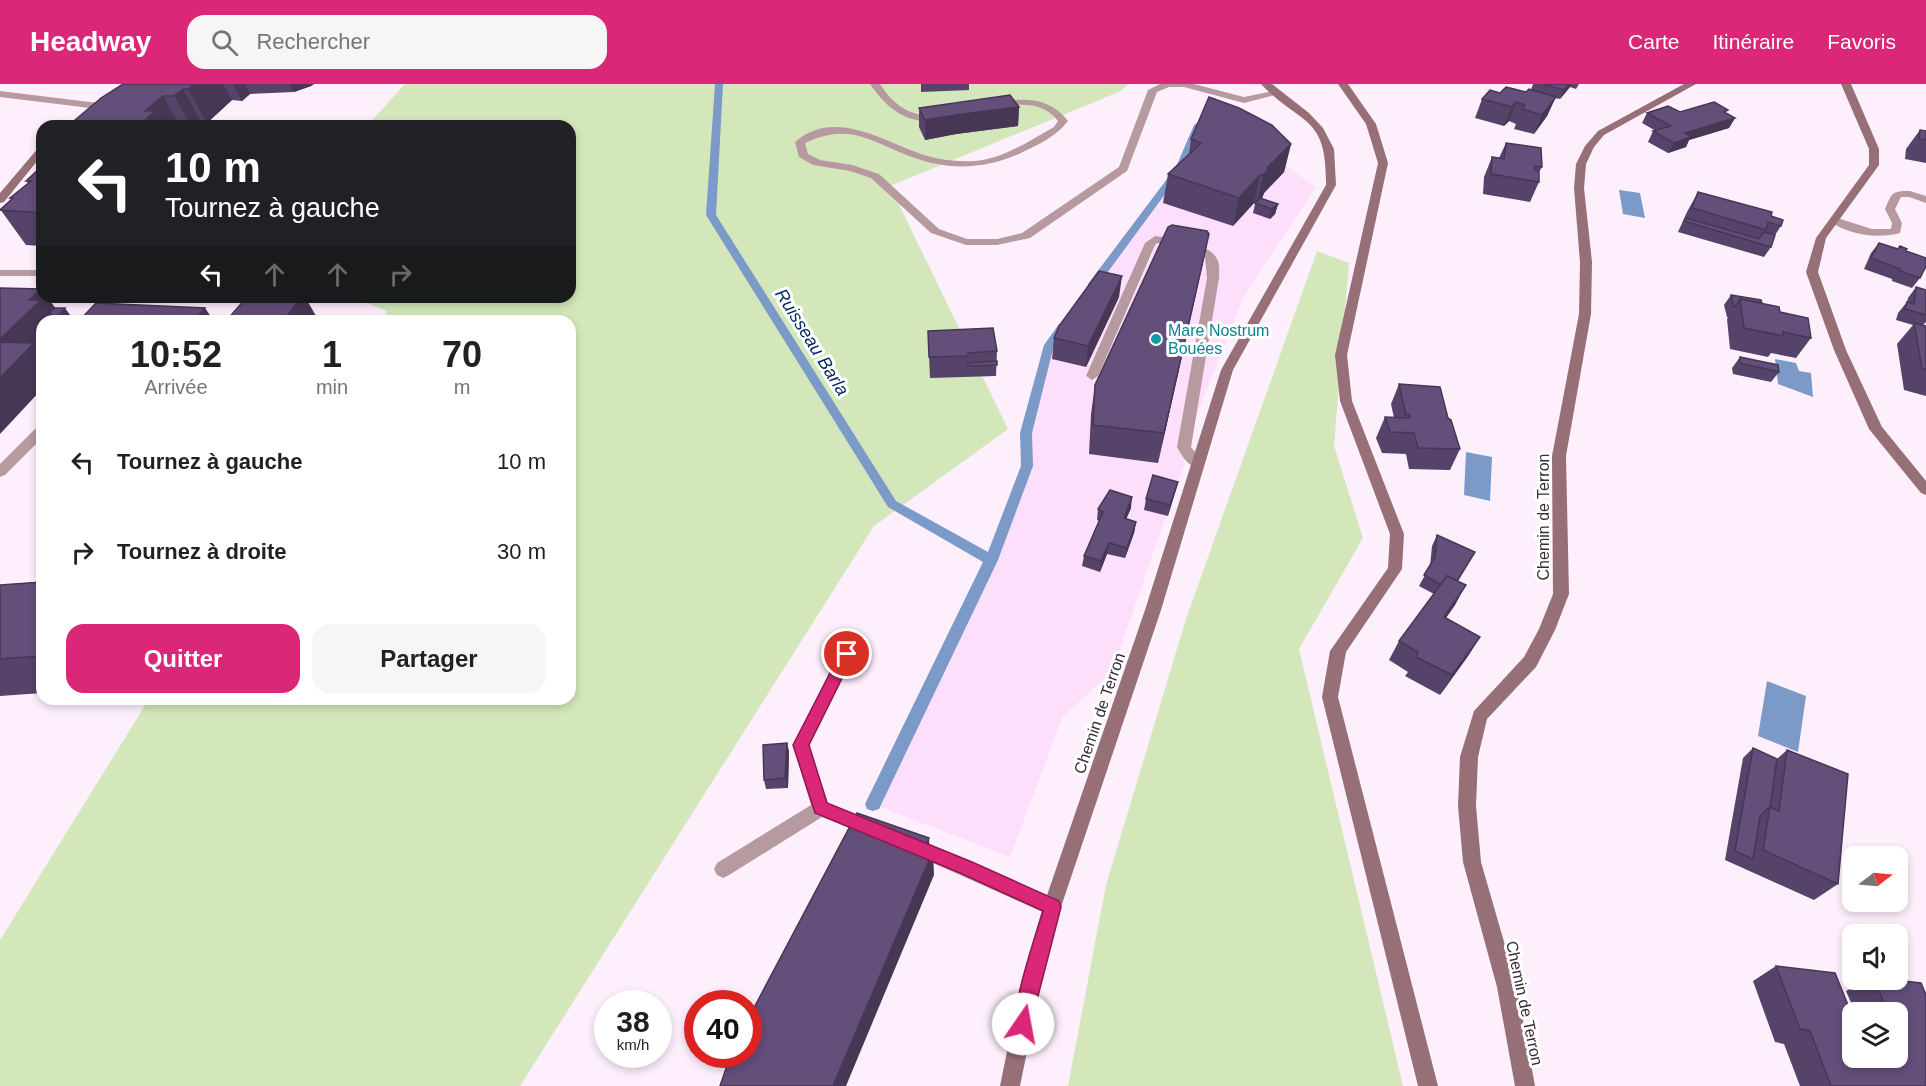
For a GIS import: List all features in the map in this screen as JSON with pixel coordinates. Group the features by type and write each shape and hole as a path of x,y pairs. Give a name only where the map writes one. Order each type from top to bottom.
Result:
{"street":[{"path":"1343,84 1371,124 1383,163 1341,355 1346,401 1397,534 1395,569 1338,651 1330,698 1428,1086"},
{"name":"Chemin de Terron","path":"1525,1086 1507,987 1472,862 1467,806 1469,757 1480,716 1530,662 1547,630 1561,594 1559,456 1584,314 1586,262 1579,188 1581,164 1590,146 1601,133 1691,84"},
{"path":"1846,84 1874,149 1874,165 1821,238 1812,272 1840,350 1876,429 1920,475 1926,490"},
{"name":"Chemin de Terron","path":"1010,1086 1031,983 1053,907 1153,610 1227,370 1331,185 1330,158 1326,139 1311,122 1272,89"},
{"path":"87,112 102,104"},
{"path":"0,200 36,156"}],"lane":[{"path":"875,84 885,102 905,114 929,119 952,117"},
{"path":"986,109 1008,102 1025,101 1044,105 1057,111 1063,121 1057,129 1003,159 964,164 914,155 868,134 841,130 816,132 800,142 803,155 818,163 852,168 875,176 935,231 966,242 997,243 1026,236 1123,169 1153,90 1168,84 1184,84 1244,100 1272,89"},
{"path":"0,94 102,104"},
{"path":"1834,220 1868,232 1886,234 1896,231 1897,223 1890,210 1897,195 1910,194 1926,200"},
{"path":"1092,376 1149,243 1155,239 1166,240 1210,254 1213,260 1213,278 1184,447 1198,464"},
{"path":"0,273 36,273"},
{"path":"0,472 36,436"},
{"path":"821,808 801,745 847,654"},
{"path":"821,808 1053,907"},
{"path":"723,869 821,808"}],"shaded area":[{"path":"1199,123 1266,152 1316,187 1244,296 1184,447 1184,465 1112,671 1062,718 1010,857 873,804 991,560 1027,466 1026,433 1049,345 1180,167"}],"green space":[{"path":"405,84 1129,84 1121,91 890,186 1008,429 874,526 520,1086 0,1086 0,940 145,705 576,705 576,315 385,315 387,311 366,303 576,303 576,120 372,120"},
{"path":"1317,251 1349,263 1334,446 1363,538 1299,649 1403,1086 1068,1086 1106,885 1186,619"}],"water":[{"path":"1619,190 1640,193 1645,218 1623,214"},
{"path":"1775,359 1796,363 1799,371 1811,373 1813,397 1778,384"},
{"path":"1466,452 1492,457 1490,501 1464,495"},
{"path":"1767,681 1806,696 1798,752 1758,736"}],"building":[{"path":"123,84 194,84 174,96 163,96 145,111 155,111 146,119 148,120 75,120 101,98"},
{"path":"1544,84 1569,84 1564,90"},
{"path":"1506,87 1526,92 1529,89 1556,97 1542,115 1522,109 1525,105 1516,102 1512,107 1482,99 1490,90 1500,93"},
{"path":"1010,95 1019,107 925,120 919,108"},
{"path":"1209,97 1239,108 1272,125 1291,144 1239,198 1168,174 1201,143 1191,139"},
{"path":"1714,102 1728,110 1724,112 1735,118 1685,133 1691,137 1674,143 1653,131 1671,126 1647,113 1668,106 1680,112"},
{"path":"1920,130 1926,131 1926,140 1919,139"},
{"path":"1506,143 1541,148 1542,167 1535,166 1535,170 1539,171 1539,182 1491,174 1492,157 1504,159"},
{"path":"36,172 36,213 0,210 13,198 10,198 31,181 26,181"},
{"path":"1698,192 1772,212 1771,216 1783,220 1781,226 1768,222 1766,230 1692,208"},
{"path":"1260,198 1278,204 1272,209 1255,203"},
{"path":"1686,218 1759,239 1764,232 1775,235 1771,247 1684,221"},
{"name":"Mare Nostrum Bouées","path":"1172,225 1207,231 1209,234 1164,433 1093,425 1095,385 1168,227"},
{"path":"1879,243 1898,249 1900,246 1907,249 1906,251 1926,258 1926,266 1920,278 1871,258"},
{"path":"1099,271 1122,276 1088,346 1054,338 1059,326"},
{"path":"1916,287 1926,290 1926,315 1905,309 1907,302 1914,304"},
{"path":"0,288 36,289 36,294 29,300 36,300 38,303 0,339"},
{"path":"1731,295 1761,300 1762,303 1740,299 1734,307"},
{"path":"1740,299 1779,307 1780,312 1808,318 1811,338 1783,332 1783,336 1744,328"},
{"path":"96,303 205,308 199,315 85,315"},
{"path":"242,303 297,303 288,315 231,315"},
{"path":"55,308 65,308 58,315 52,315 50,312"},
{"path":"1914,323 1926,326 1926,370 1922,369"},
{"path":"993,328 997,351 968,353 968,356 929,357 928,331"},
{"path":"0,342 34,343 0,378"},
{"path":"1740,357 1778,365 1779,372 1740,363"},
{"path":"997,361 997,365 968,366 968,363"},
{"path":"1399,384 1440,387 1448,418 1451,420 1460,449 1418,448 1414,433 1390,432 1385,417 1410,418 1410,415 1406,415"},
{"path":"1153,475 1178,482 1170,505 1146,499"},
{"path":"1110,490 1132,497 1124,518 1136,522 1127,548 1109,543 1101,561 1084,556 1103,512 1098,509"},
{"path":"1437,535 1475,552 1457,581 1447,576 1441,585 1424,575 1435,557"},
{"path":"1447,576 1466,585 1444,617 1480,637 1452,675 1416,657 1418,652 1399,641"},
{"path":"36,582 36,656 0,659 0,585"},
{"path":"787,743 785,778 764,780 763,745"},
{"path":"1753,748 1777,759 1770,807 1760,816 1753,859 1735,851"},
{"path":"1787,750 1848,774 1838,884 1763,850 1770,807 1779,811"},
{"path":"857,813 929,838 925,848 933,851 833,1086 720,1086 726,1068 762,1068 762,993"},
{"path":"1776,966 1835,973 1847,1002 1842,1002 1842,1068 1908,1068 1908,1002 1884,1002 1878,990 1908,990 1908,982 1921,983 1926,995 1926,1086 1831,1086 1810,1031 1800,1029"}],"waterway":[{"name":"Ruisseau Barla","path":"719,84 711,215 892,504 991,560"},
{"name":"Ruisseau Barla","path":"1092,286 1180,167 1198,125"},
{"name":"Ruisseau Barla","path":"991,560 1027,466 1026,433 1049,345 1063,326"},
{"name":"Ruisseau Barla","path":"873,804 991,560"}],"place":[{"name":"Mare Nostrum Bouées","path":"1156,339"}],"route":[{"path":"847,654 801,745 821,808 1053,907 1031,983 1023,1024"}]}
